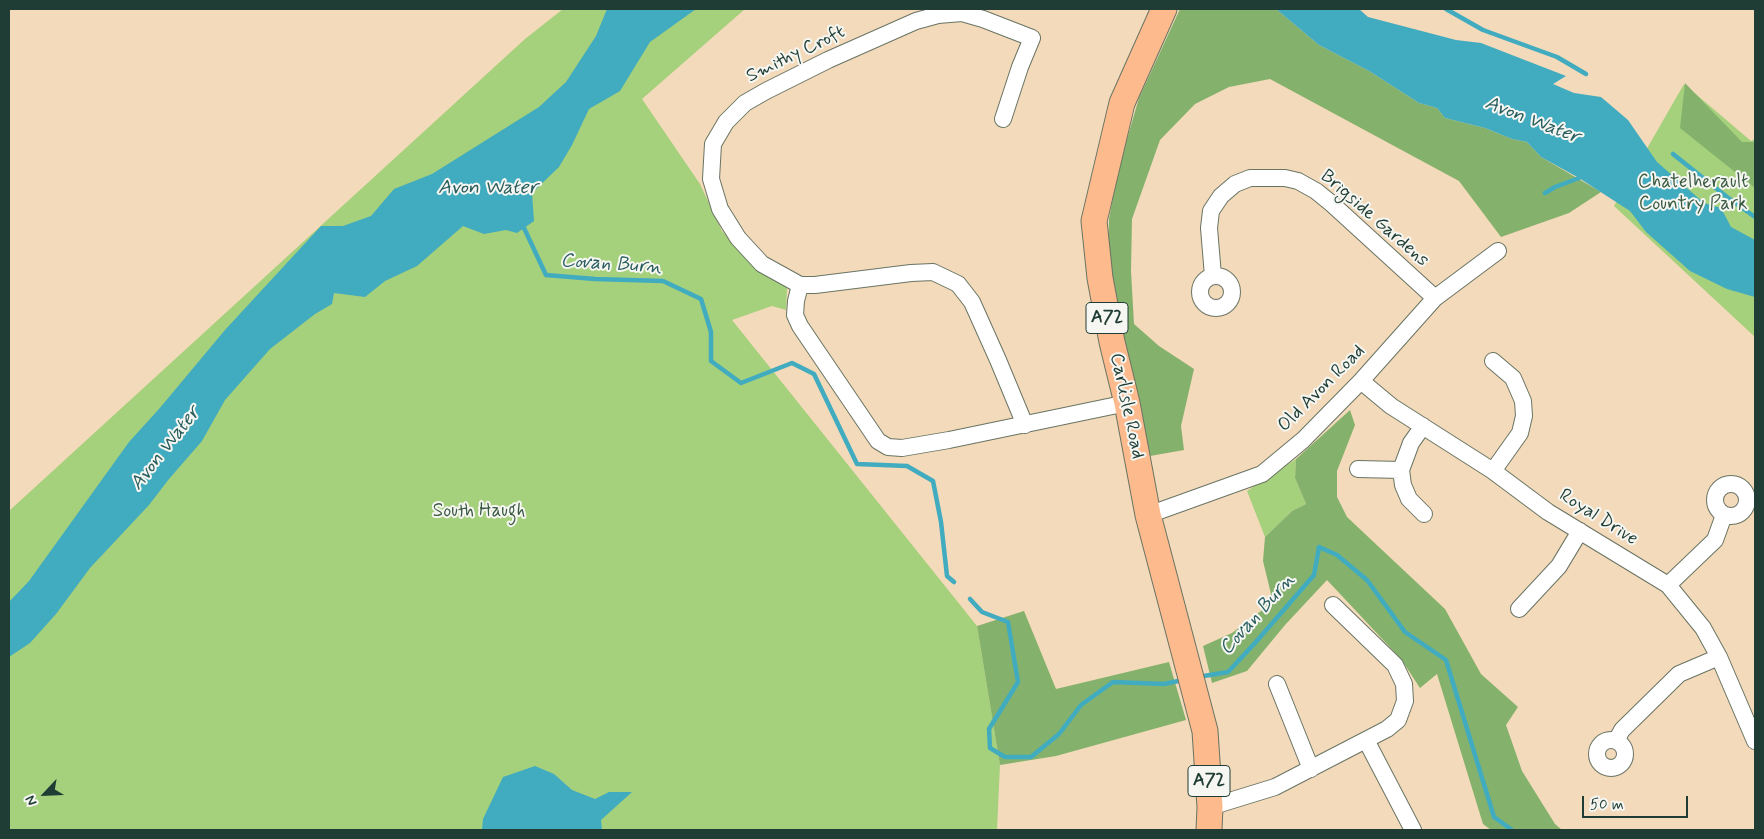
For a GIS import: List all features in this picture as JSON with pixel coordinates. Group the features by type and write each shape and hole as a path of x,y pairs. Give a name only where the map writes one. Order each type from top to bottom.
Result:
{"main road":[{"name":"Carlisle Road","path":"1164,9 1122,103 1094,221 1100,278 1112,342 1127,403 1148,515 1205,731 1210,818"}],"street":[{"name":"Smithy Croft","path":"800,285 762,264 738,238 720,209 711,178 713,144 726,122 744,103 766,90 828,60 916,21 938,14 962,13 1032,38 1020,67 1003,119"},
{"name":"Brigside Gardens","path":"1213,276 1209,228 1211,211 1221,196 1235,184 1250,178 1285,178 1298,181 1316,191 1435,298"},
{"name":"Old Avon Road","path":"1148,515 1262,474 1303,440 1361,381 1435,298 1498,251"},
{"path":"1025,425 976,310 958,284 933,272 816,285 800,285 795,315 800,326 878,441 888,447 902,448 949,440 1025,425 1127,403"},
{"path":"1493,362 1514,378 1523,401 1524,416 1520,433 1493,471"},
{"name":"Royal Drive","path":"1361,381 1390,406 1493,471 1548,512 1668,585 1703,628 1751,719 1755,741"},
{"path":"1423,426 1411,444 1400,470 1403,485 1410,499 1424,514"},
{"path":"1358,469 1400,470"},
{"path":"1668,585 1715,540 1724,515"},
{"path":"1519,609 1559,566 1580,532"},
{"path":"1210,818 1311,769 1387,729 1398,720 1405,701 1404,684 1395,665 1332,605"},
{"path":"1616,741 1622,730 1679,674 1719,657"},
{"path":"1277,684 1311,769"},
{"path":"1366,740 1413,830"}],"green space":[{"name":"South Haugh","path":"563,9 745,9 642,99 700,184 722,231 748,259 787,288 786,310 772,306 732,320 977,626 1000,765 997,830 9,830 9,511 525,39"},
{"path":"1180,9 1276,9 1319,45 1369,71 1419,103 1437,108 1445,118 1485,128 1512,139 1527,142 1541,157 1601,192 1569,213 1501,237 1459,181 1270,79 1229,87 1195,104 1160,140 1132,219 1131,271 1134,324 1159,346 1194,369 1181,426 1184,450 1150,456 1119,339 1108,275 1109,219 1118,170 1139,98"},
{"path":"1685,83 1742,142 1755,142 1755,188 1680,128"},
{"name":"Chatelherault Country Park","path":"1684,84 1751,141 1755,139 1755,337 1614,206"},
{"path":"1350,410 1355,425 1337,471 1337,497 1347,517 1445,609 1481,674 1518,707 1506,725 1522,771 1555,824 1562,830 1491,830 1483,824 1437,674 1420,688 1401,659 1327,580 1285,625 1247,671 1212,683 1203,646 1232,633 1261,611 1271,594 1263,561 1265,537 1292,511 1306,504 1295,478 1296,459"},
{"path":"1296,459 1295,478 1306,504 1292,511 1265,537 1247,491"},
{"path":"1024,611 1056,689 1169,662 1186,720 1056,756 1000,765 977,626"}],"water":[{"name":"Avon Water","path":"607,9 696,9 650,42 620,91 589,109 559,167 532,193 534,221 517,233 506,230 484,234 463,226 417,266 385,281 365,297 334,293 332,304 315,314 270,349 225,400 202,441 149,505 90,568 56,614 30,643 9,657 9,602 29,581 129,442 225,330 321,226 343,226 371,216 394,189 432,174 539,107 566,82 596,36"},
{"name":"Avon Water","path":"1276,9 1359,9 1368,17 1456,40 1481,43 1566,76 1553,84 1574,93 1601,97 1628,120 1657,162 1704,203 1721,208 1731,227 1755,240 1755,297 1727,289 1690,271 1646,232 1630,211 1579,178 1541,157 1527,142 1512,139 1485,128 1445,118 1437,108 1419,103 1369,71 1319,45"},
{"path":"535,766 554,774 572,790 595,799 609,792 632,792 601,820 602,830 482,830 483,819 503,777"}],"waterway":[{"path":"1446,9 1483,30 1557,57 1586,74"},
{"path":"1673,154 1755,217"},
{"path":"1545,193 1579,178"},
{"name":"Covan Burn","path":"520,225 524,228 546,275 663,281 701,299 711,332 711,361 741,383 792,363 814,374 857,464 907,466 933,481 941,522 947,576 954,582"},
{"name":"Covan Burn","path":"1198,677 1228,672 1255,643 1314,575 1319,547 1337,555 1367,580 1405,632 1446,660 1494,817 1512,830"},
{"name":"Covan Burn","path":"970,599 982,612 1008,622 1018,682 989,729 990,748 1005,757 1031,757 1059,734 1081,705 1113,682 1164,684 1183,680"}]}
